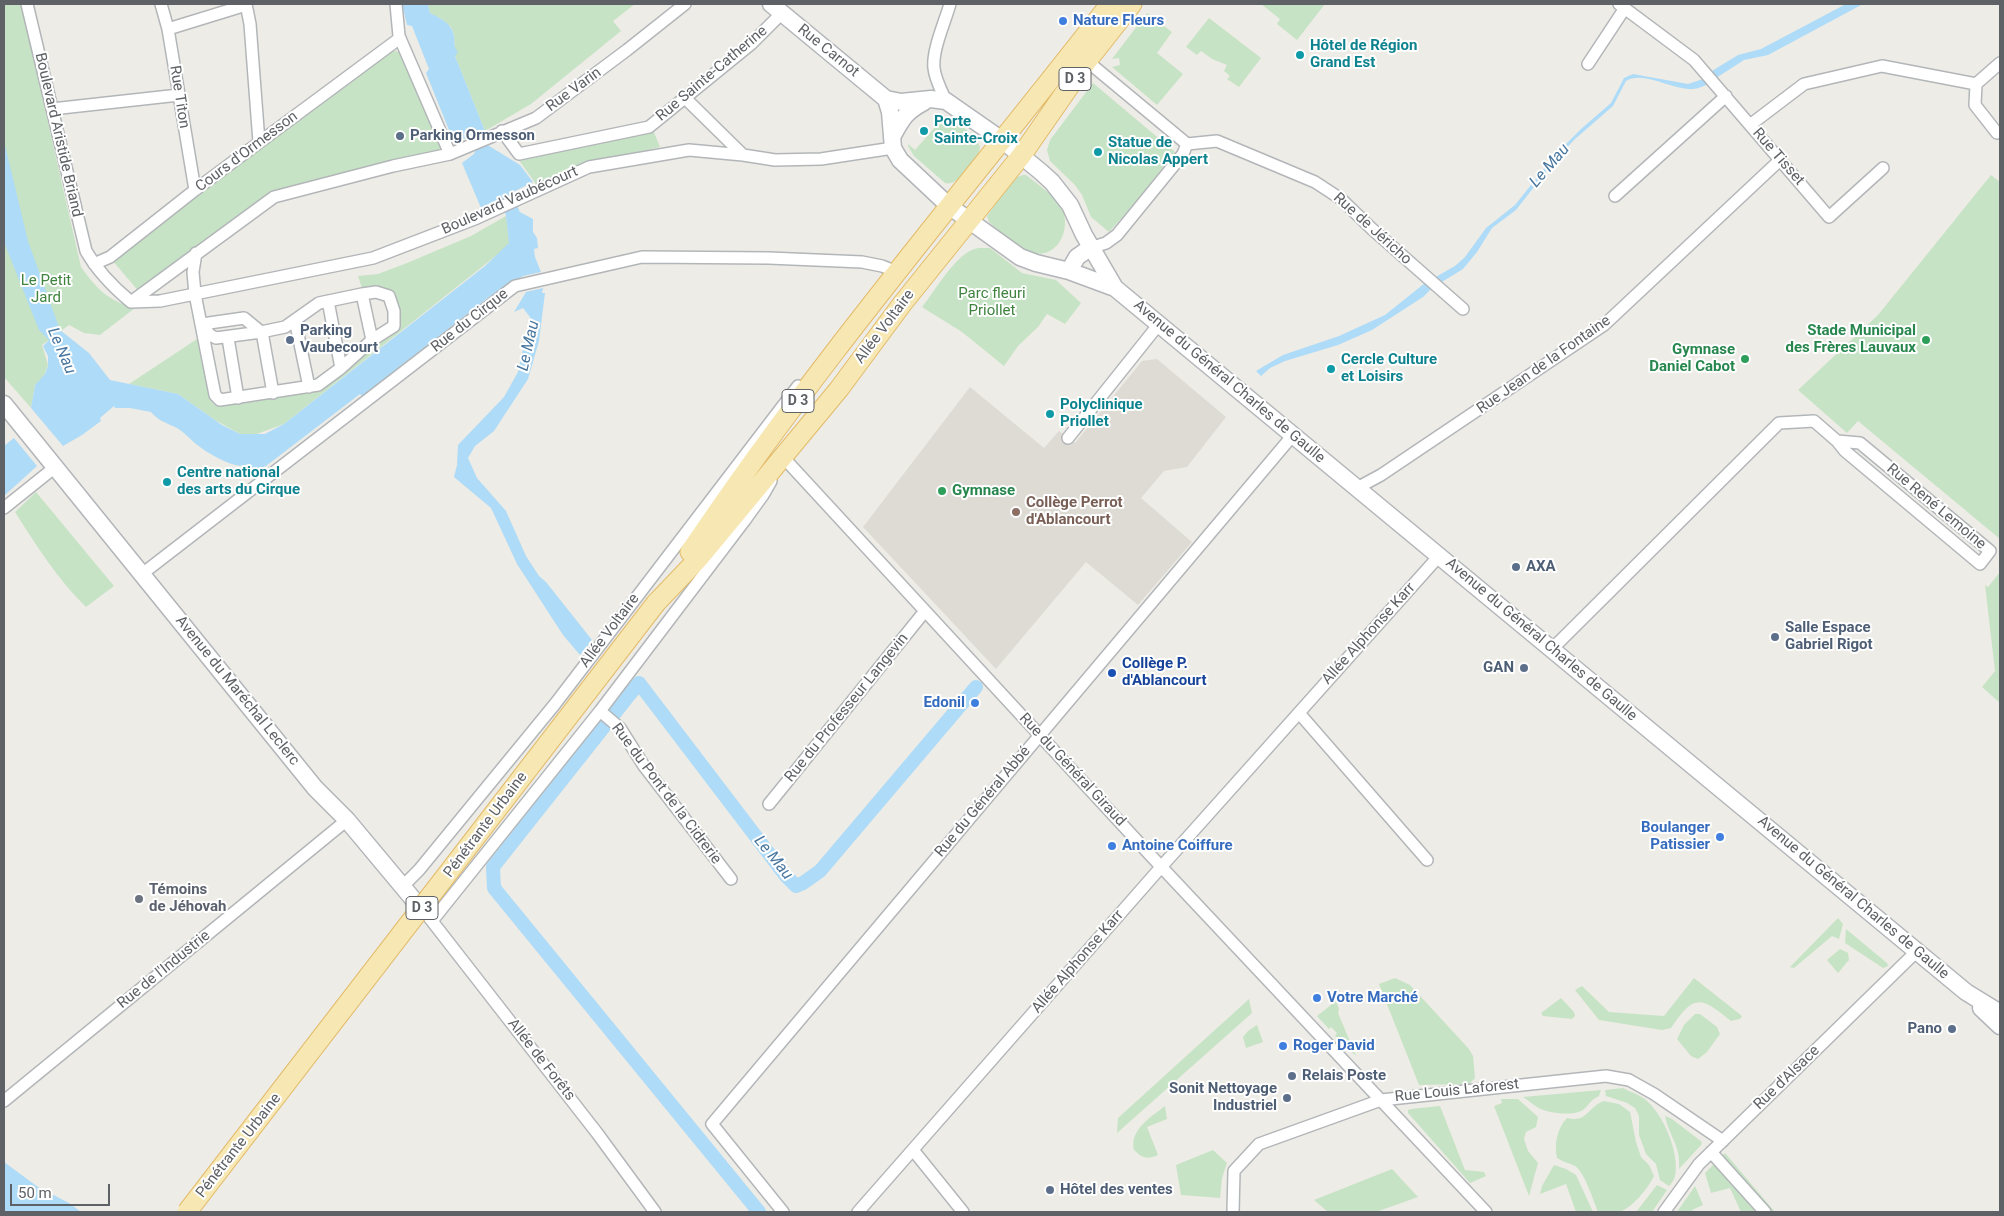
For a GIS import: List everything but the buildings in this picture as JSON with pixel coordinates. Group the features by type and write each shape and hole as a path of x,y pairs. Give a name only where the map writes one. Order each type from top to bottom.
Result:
{"main road":[{"name":"D 3","path":"949,206 1110,4"},
{"name":"D 3","path":"969,221 1021,156 1087,62 1132,4"},
{"name":"Rue Carnot","path":"776,9 886,99"},
{"path":"893,142 890,112 886,99 901,102 938,100"},
{"path":"893,142 903,117 911,109 938,100"},
{"name":"Avenue du Général Charles de Gaulle","path":"938,100 1002,140 1060,191 1070,205 1090,248 1116,288 1966,992 2000,1013"},
{"name":"Avenue du Général Charles de Gaulle","path":"893,142 900,160 910,171 949,206 1020,257 1069,271 1116,288"},
{"name":"Allée Voltaire","path":"656,603 740,480 949,206"},
{"name":"Allée Voltaire","path":"656,603 699,558 839,389 902,304 969,221"},
{"path":"1069,271 1077,257 1090,248"},
{"name":"Avenue du Maréchal Leclerc","path":"6,408 315,788 347,820 428,916"},
{"name":"Pénétrante Urbaine","path":"187,1212 656,603"},
{"name":"Avenue du Général Charles de Gaulle","path":"1966,992 1985,1014 2000,1026"}],"street":[{"name":"Boulevard Aristide Briand","path":"27,4 86,251 94,264"},
{"name":"Rue Titon","path":"161,4 168,29 195,190"},
{"path":"94,264 111,285 132,302 274,197 393,166 450,154 400,38 396,4"},
{"name":"Rue Varin","path":"450,154 536,118 685,4"},
{"path":"938,100 934,66 935,53 950,4"},
{"path":"168,29 246,5 250,24 260,142"},
{"name":"Rue Tisset","path":"1588,64 1622,6 1694,60 1829,217 1883,168"},
{"name":"Rue Sainte-Catherine","path":"502,131 519,154 649,127 751,44 776,9"},
{"name":"Cours d'Ormesson","path":"94,264 110,257 195,190 400,38"},
{"path":"1087,62 1187,144 1183,154 1117,235 1106,243 1090,248"},
{"path":"1998,132 1975,105 1976,84 2000,62"},
{"path":"1750,124 1804,84 1882,66 1976,84"},
{"path":"52,109 179,95"},
{"path":"1615,196 1726,96"},
{"path":"685,98 743,155"},
{"name":"Rue de Jéricho","path":"1187,144 1217,141 1315,182 1342,198 1372,229 1462,310"},
{"name":"Boulevard Vaubécourt","path":"132,302 160,301 373,258 490,212 588,167 689,150 776,160 821,159 893,142"},
{"name":"Rue Jean de la Fontaine","path":"1357,488 1381,475 1604,325 1780,160"},
{"path":"196,253 193,272 195,294 215,394 220,400 318,385 341,368 372,340 394,326 394,311 389,296 376,292 319,303 285,327 262,332 216,338 210,335 202,324"},
{"name":"Rue du Cirque","path":"142,574 515,286 642,257 769,258 862,262 882,266 897,272"},
{"path":"180,266 188,276 195,294"},
{"path":"362,294 372,340"},
{"path":"328,301 341,368"},
{"path":"202,324 244,318 262,332 273,393"},
{"path":"295,320 308,387"},
{"path":"1068,438 1159,324"},
{"path":"207,350 215,342 226,338"},
{"path":"226,338 238,398"},
{"name":"Allée Voltaire","path":"403,886 419,870 555,704 785,402 800,385 816,378"},
{"name":"Rue René Lemoine","path":"1552,649 1779,424 1814,421 1837,441 1845,451 1980,564 1990,551 1860,442 1837,441"},
{"name":"Rue du Général Abbé","path":"783,1212 712,1124 1293,435"},
{"name":"Rue du Général Giraud","path":"783,457 1486,1212"},
{"name":"Allée Voltaire","path":"428,916 602,713 764,495 783,457"},
{"path":"4,508 54,468"},
{"name":"Allée Alphonse Karr","path":"858,1212 1162,866 1439,556"},
{"name":"Rue du Professeur Langevin","path":"769,804 925,611"},
{"path":"1299,712 1426,860"},
{"name":"Rue du Pont de la Cidrerie","path":"602,713 620,728 644,766 731,879"},
{"name":"Rue de l'Industrie","path":"4,1101 347,820"},
{"name":"Allée de Forêts","path":"428,916 597,1133 655,1212"},
{"name":"Rue d'Alsace","path":"1664,1212 1699,1164 1917,951"},
{"name":"Rue Louis Laforest","path":"1233,1212 1234,1171 1259,1144 1382,1100 1606,1076 1629,1080 1654,1094 1723,1140"},
{"path":"913,1150 963,1212"},
{"path":"1711,1152 1765,1212"}],"shaded area":[{"name":"Collège Perrot d'Ablancourt","path":"1157,359 1226,417 1187,467 1164,471 1141,498 1192,542 1138,605 1086,562 996,669 863,527 970,387 1044,448 1059,431 1075,443 1142,361"}],"green space":[{"name":"Le Petit Jard","path":"4,4 21,4 81,267 110,298 135,308 100,335 84,333 69,325 42,345 48,365 44,376 35,385 31,408 4,377"},
{"path":"428,4 635,4 613,21 621,31 531,104 485,131 455,56 454,35 451,27 430,13"},
{"path":"1261,4 1325,4 1297,40 1277,24 1280,19"},
{"path":"1147,13 1172,32 1157,53 1183,74 1157,105 1112,67 1120,65 1119,58 1112,59"},
{"path":"1209,18 1261,58 1239,87 1227,79 1230,76 1224,71 1227,65 1212,59 1201,51 1197,55 1186,47"},
{"path":"388,52 400,52 406,60 442,151 274,197 141,294 112,260 196,192"},
{"path":"1093,83 1175,152 1109,232 1091,217 1082,195 1075,185 1050,161 1047,150 1050,140"},
{"path":"937,113 962,126 978,142 980,147 979,152 960,178 950,183 945,183 914,156 908,146 908,144 915,150 943,118"},
{"path":"653,130 660,147 571,168 536,184 518,159"},
{"path":"1026,175 1054,198 1061,206 1064,214 1065,223 1061,239 1050,251 1042,254 1032,253 1014,245 989,222 987,216 1014,178"},
{"name":"Stade Municipal des Frères Lauvaux","path":"1991,175 2000,182 2000,539 1858,421 1847,433 1798,390 1878,315"},
{"path":"506,216 510,243 502,251 284,424 254,435 240,434 215,420 178,394 129,384 200,337 213,404 298,392 397,328 390,293 363,291 358,276 378,274 407,263 471,236"},
{"name":"Parc fleuri Priollet","path":"978,248 990,248 1022,273 1056,280 1081,303 1065,324 1047,314 1038,327 1018,346 1004,366 962,332 922,307 954,264 970,251"},
{"path":"36,492 114,586 86,607 57,574 15,512"},
{"path":"2000,572 2000,703 1982,687 1995,671 1985,585 1988,587"},
{"path":"1838,918 1843,924 1839,939 1832,936 1794,968 1790,967"},
{"path":"1846,929 1887,963 1888,966 1883,968 1845,943"},
{"path":"1840,949 1848,953 1849,960 1838,973 1827,960"},
{"path":"1395,978 1410,985 1469,1049 1473,1056 1475,1078 1469,1084 1419,1085 1379,984"},
{"path":"1694,978 1742,1016 1740,1019 1731,1021 1712,1007 1698,1002 1686,1009 1671,1028 1662,1030 1599,1020 1575,990 1582,986 1609,1012 1664,1016"},
{"path":"1561,998 1574,1012 1575,1016 1572,1019 1543,1016 1541,1013"},
{"path":"1249,999 1252,1013 1117,1133 1118,1118"},
{"path":"1336,1001 1339,1009 1338,1013 1356,1056 1335,1036 1337,1033 1331,1027 1329,1029 1317,1016"},
{"path":"1695,1014 1700,1014 1717,1027 1720,1034 1707,1052 1698,1059 1691,1056 1677,1039 1684,1025"},
{"path":"1257,1025 1263,1042 1246,1048 1243,1037"},
{"path":"1623,1088 1647,1101 1665,1126 1673,1147 1676,1167 1675,1177 1669,1186 1660,1180 1656,1164 1646,1154 1639,1135 1639,1116 1635,1108 1627,1103 1606,1096 1605,1090"},
{"path":"1601,1090 1599,1096 1583,1110 1576,1113 1546,1111 1523,1097"},
{"path":"1501,1099 1518,1099 1538,1117 1536,1127 1526,1132 1524,1139 1528,1151 1538,1163 1529,1196 1494,1106 1502,1103"},
{"path":"1604,1101 1619,1104 1630,1112 1641,1157 1649,1165 1654,1176 1634,1203 1616,1212 1598,1212 1582,1174 1575,1166 1557,1158 1556,1153 1556,1142 1559,1132 1567,1118 1579,1118"},
{"path":"1165,1106 1167,1119 1147,1127 1158,1155 1148,1158 1142,1156 1134,1150 1135,1136 1148,1119"},
{"path":"1440,1106 1465,1170 1484,1172 1486,1176 1470,1183 1408,1113 1408,1110 1411,1109"},
{"path":"1665,1116 1672,1119 1702,1142 1679,1169 1677,1147"},
{"path":"1213,1150 1227,1163 1222,1178 1220,1198 1181,1195 1176,1165"},
{"path":"1725,1153 1775,1212 1741,1212 1730,1188 1711,1193 1705,1173"},
{"path":"1554,1165 1576,1175 1593,1212 1576,1212 1566,1184 1540,1194 1542,1186"},
{"path":"1392,1169 1418,1197 1376,1212 1328,1212 1314,1200"},
{"path":"1657,1185 1667,1190 1652,1212 1636,1212"},
{"path":"1695,1186 1703,1205 1692,1210 1693,1212 1677,1212"}],"water":[{"path":"402,4 428,4 430,13 445,22 453,31 455,46 458,52 455,56 485,131 483,135 473,140 468,138 458,140 451,135 426,73 429,69 412,26 407,25"},
{"path":"1846,4 1863,4 1768,55 1744,60 1713,80 1707,74 1738,55 1761,49"},
{"path":"1633,74 1688,84 1703,79 1708,84 1697,89 1685,89 1650,79 1633,78 1626,81 1613,106 1575,139 1556,159 1516,210 1492,228 1477,252 1463,269 1372,330 1338,345 1285,361 1270,368 1261,376 1256,371 1283,355 1339,336 1385,315 1425,283 1455,266 1465,257 1486,228 1515,205 1555,155 1611,103 1624,78"},
{"name":"Le Nau","path":"4,141 28,241 60,330 89,353 110,380 178,394 222,425 240,434 265,434 284,424 485,266 509,243 506,216 516,210 533,219 533,232 537,238 538,248 534,249 535,257 541,272 523,276 489,297 362,396 360,394 266,466 249,476 241,466 212,455 180,430 160,420 151,412 130,408 115,408 114,406 100,418 101,421 63,446 31,408 35,385 45,374 48,366 48,356 43,346 49,340 39,330 4,242"},
{"path":"486,144 520,165 533,182 481,208 462,163 474,154 476,149"},
{"path":"543,288 542,293 545,293 539,341 528,379 494,431 475,446 468,458 477,478 506,511 526,556 539,576 546,582 592,640 580,655 563,635 517,564 491,508 454,477 458,445 504,397 518,372 530,317 523,308 514,312 526,292"},
{"path":"14,438 37,466 4,496 4,446"},
{"path":"4,1162 38,1187 69,1203 81,1212 4,1212"}],"waterway":[{"name":"Le Mau","path":"501,179 518,229"},
{"name":"Le Mau","path":"625,689 630,694 639,683 786,876 796,886 820,871 976,687"},
{"path":"630,694 493,867 494,888 759,1212"}],"place":[{"name":"Nature Fleurs","path":"1063,21"},
{"name":"Hôtel de Région Grand Est","path":"1300,55"},
{"name":"Porte Sainte-Croix","path":"924,131"},
{"name":"Parking Ormesson","path":"400,136"},
{"name":"Statue de Nicolas Appert","path":"1098,152"},
{"name":"Parking Vaubecourt","path":"290,340"},
{"name":"Stade Municipal des Frères Lauvaux","path":"1926,340"},
{"name":"Gymnase Daniel Cabot","path":"1745,359"},
{"name":"Cercle Culture et Loisirs","path":"1331,369"},
{"name":"Polyclinique Priollet","path":"1050,414"},
{"name":"Centre national des arts du Cirque","path":"167,482"},
{"name":"Gymnase","path":"942,491"},
{"name":"Collège Perrot d'Ablancourt","path":"1016,512"},
{"name":"AXA","path":"1516,567"},
{"name":"Salle Espace Gabriel Rigot","path":"1775,637"},
{"name":"GAN","path":"1524,668"},
{"name":"Collège P. d'Ablancourt","path":"1112,673"},
{"name":"Edonil","path":"975,703"},
{"name":"Boulanger Patissier","path":"1720,837"},
{"name":"Antoine Coiffure","path":"1112,846"},
{"name":"Témoins de Jéhovah","path":"139,899"},
{"name":"Votre Marché","path":"1317,998"},
{"name":"Pano","path":"1952,1029"},
{"name":"Roger David","path":"1283,1046"},
{"name":"Relais Poste","path":"1292,1076"},
{"name":"Sonit Nettoyage Industriel","path":"1287,1098"},
{"name":"Hôtel des ventes","path":"1050,1190"}]}
